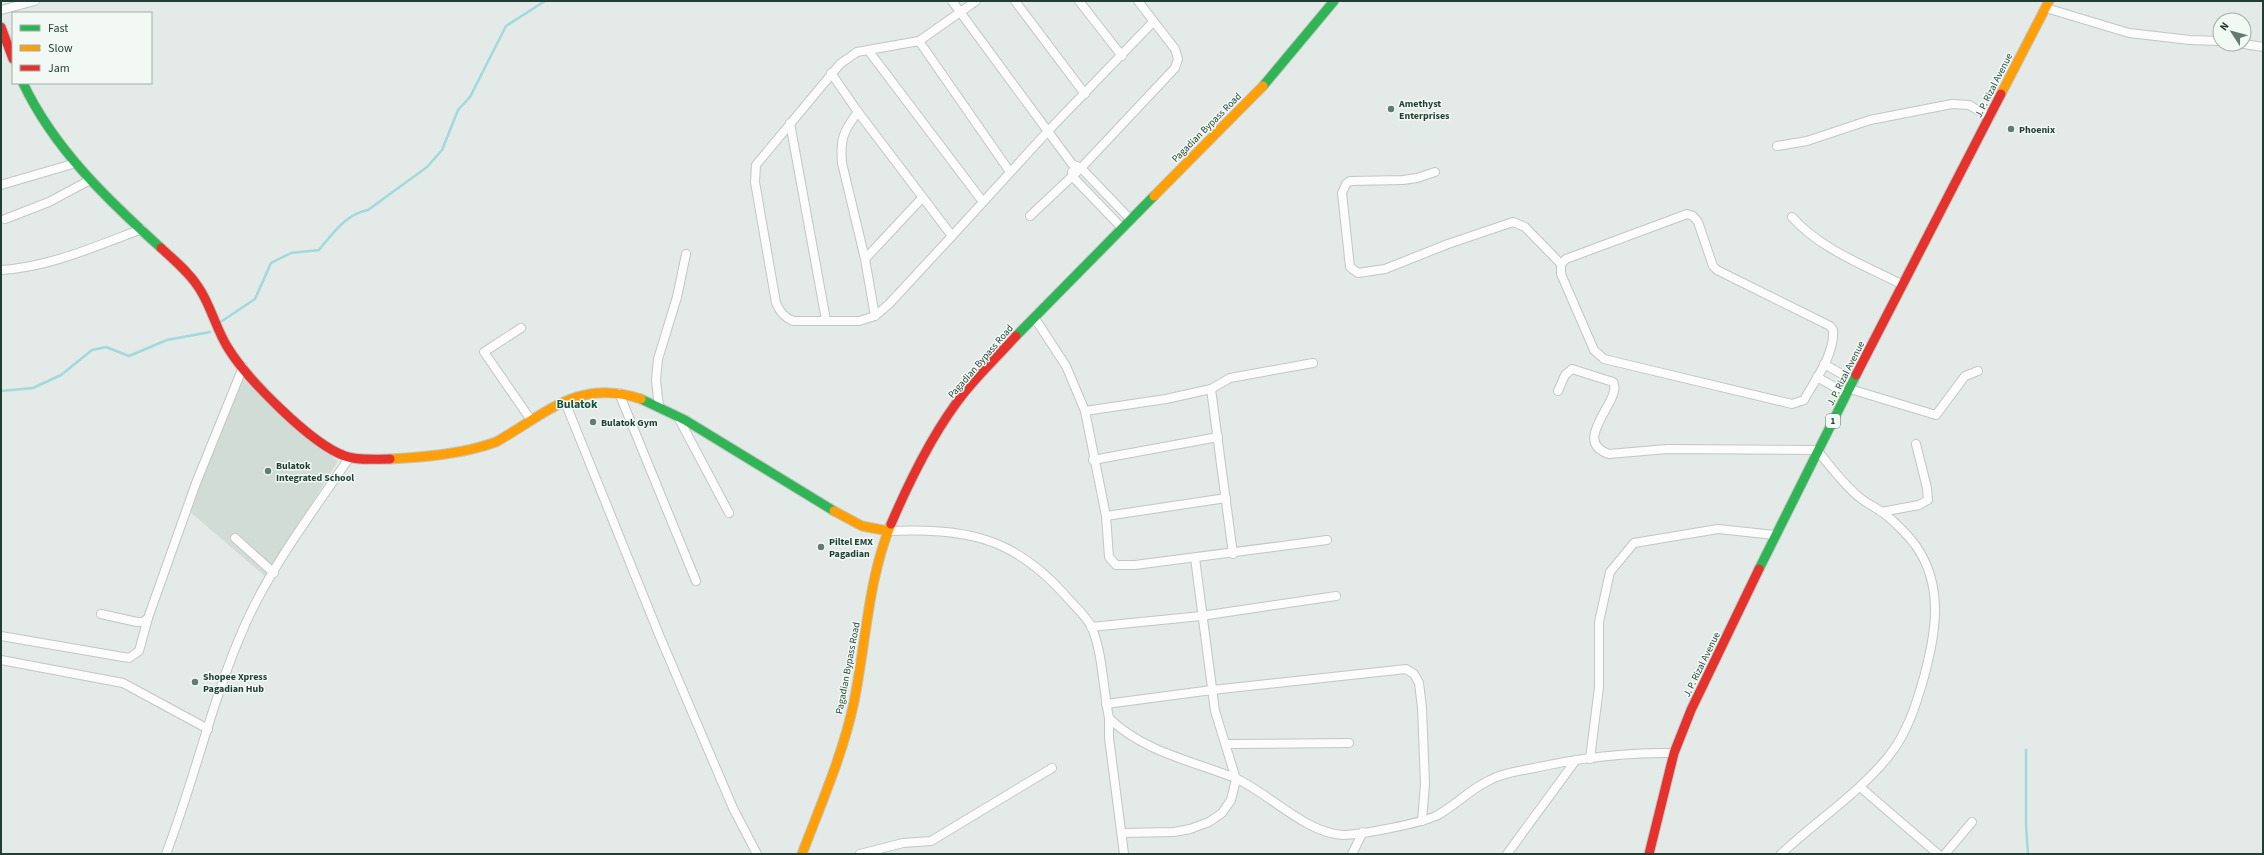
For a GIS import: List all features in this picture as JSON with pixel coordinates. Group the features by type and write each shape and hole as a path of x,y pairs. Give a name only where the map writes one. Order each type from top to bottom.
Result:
{"main road":[{"name":"Pagadian Bypass Road","path":"802,854 836,764 854,703 876,575 888,531 901,500 941,426 964,393 1034,317 1121,227 1236,114 1279,68 1334,1"},
{"name":"J. P. Rizal Avenue","path":"1649,854 1674,753 1691,710 1817,450 2047,4"},
{"path":"1,27 12,56"},
{"path":"23,84 49,130 101,193 176,262 203,292 219,334 264,391 314,435 349,458 394,458 478,448 495,442 531,420 578,396 597,392 619,393 677,415 849,520 862,526 888,531"}],"street":[{"path":"1,10 35,1"},
{"path":"952,1 1072,164 1081,168 1130,219"},
{"path":"976,1 961,13 919,41 857,52 849,57 832,73 761,157 756,165 755,172 776,303 780,313 793,321 859,321 875,316 889,304 1048,131 1122,56 1153,22"},
{"path":"1015,1 1084,94"},
{"path":"1079,1 1122,56"},
{"path":"1030,216 1081,168 1175,68 1178,59 1175,50 1138,1"},
{"path":"2047,4 2129,33 2190,40 2212,41"},
{"path":"919,41 1010,172"},
{"path":"2252,45 2263,47"},
{"path":"868,50 983,202"},
{"path":"832,73 858,112 952,236"},
{"path":"1777,146 1807,141 1864,121 1952,104 1969,106 1990,117"},
{"path":"858,112 843,135 841,148 842,163 865,259 875,316"},
{"path":"790,123 826,320"},
{"path":"1,185 76,163"},
{"path":"1072,164 1072,176 1121,227"},
{"path":"1435,172 1418,178 1350,181 1346,184 1342,192 1350,267 1353,271 1358,273 1369,273 1385,269 1448,244 1513,222 1525,227 1561,264"},
{"path":"5,219 49,202 90,180"},
{"path":"865,259 922,198"},
{"path":"1687,214 1693,216 1698,222 1713,266 1717,270 1830,326 1833,330 1833,340 1824,364 1804,400 1792,404 1604,359 1594,350 1561,274 1561,264 1566,258 1687,214"},
{"path":"1792,217 1804,230 1821,242 1903,285"},
{"path":"1,270 16,269 63,259 142,230"},
{"path":"659,407 656,380 658,359 677,297 686,254"},
{"path":"1034,317 1066,366 1085,411 1106,516 1109,557 1116,565 1122,567 1233,554 1327,540"},
{"path":"521,328 484,352 531,420"},
{"path":"1085,411 1166,399 1212,389 1230,378 1313,363"},
{"path":"1824,364 1850,388"},
{"path":"1,636 129,658 139,650 148,618 196,484 244,367"},
{"path":"1558,391 1565,375 1572,369 1613,382 1616,387 1615,393 1600,417 1594,440 1596,446 1601,452 1609,454 1667,449 1817,450 1849,488 1873,508 1881,512 1915,545 1925,561 1932,579 1935,596 1934,635 1918,699 1903,734 1888,757 1860,787 1781,854"},
{"path":"1817,377 1936,415 1965,376 1978,371"},
{"path":"1212,389 1233,554"},
{"path":"619,393 696,581"},
{"path":"565,402 660,637 733,808 757,854"},
{"path":"677,415 729,513"},
{"path":"1094,460 1218,437"},
{"path":"1881,512 1919,505 1928,500 1927,488 1916,444"},
{"path":"166,854 221,686 246,625 274,573 349,458"},
{"path":"1106,516 1226,498"},
{"path":"1590,759 1599,687 1599,622 1610,572 1629,549 1634,543 1718,529 1775,536"},
{"path":"888,531 958,533 983,538 1004,546 1024,558 1050,578 1091,627 1109,718 1109,738 1124,854"},
{"path":"235,538 274,573"},
{"path":"1122,833 1174,832 1190,829 1209,822 1222,813 1231,800 1236,779 1215,711 1201,616 1195,558"},
{"path":"1091,627 1201,616 1336,596"},
{"path":"101,614 137,622 143,622 148,618"},
{"path":"1,660 123,683 208,729"},
{"path":"1106,704 1212,690 1406,669 1414,674 1419,683 1422,708 1425,777 1422,821"},
{"path":"1109,718 1134,738 1236,779 1257,789 1314,826 1343,835 1422,821 1436,815 1490,780 1508,774 1576,760 1650,753 1674,753"},
{"path":"1226,744 1349,743"},
{"path":"1507,854 1576,760"},
{"path":"860,854 903,843 931,841 1052,768"},
{"path":"1860,787 1938,854"},
{"path":"1945,854 1972,822"},
{"path":"1352,854 1363,832"}],"shaded area":[{"name":"Bulatok Integrated School","path":"241,377 285,417 338,461 266,577 189,511"}],"waterway":[{"path":"219,323 255,299 271,263 291,253 319,250 340,225 360,212 368,210 427,167 442,150 458,110 470,97 506,26 545,1"},
{"path":"1,391 33,388 61,375 92,350 106,347 129,356 167,340 210,332"},
{"path":"2026,750 2026,825 2028,854"}],"traffic: fast":[{"path":"1263,86 1334,1"},
{"path":"24,84 50,130 66,152 102,192 161,248"},
{"path":"1016,336 1154,196"},
{"path":"1759,569 1856,375"},
{"path":"641,399 685,420 834,511"}],"traffic: slow":[{"path":"2001,94 2049,1"},
{"path":"1154,196 1263,86"},
{"path":"390,459 457,452 496,442 548,410 581,396 599,393 619,394 641,399"},
{"path":"834,511 862,526 888,531"},
{"path":"802,854 844,741 854,702 872,589 883,545 891,524"}],"traffic: jam":[{"path":"1,27 12,56"},
{"path":"1856,375 2001,94"},
{"path":"161,248 181,266 195,282 207,302 220,333 237,361 264,393 298,425 331,449 350,458 390,459"},
{"path":"891,524 915,473 943,422 964,393 1016,336"},
{"path":"1649,854 1674,753 1691,710 1759,569"}],"place":[{"name":"Amethyst Enterprises","path":"1391,109"},
{"name":"Phoenix","path":"2011,129"},
{"name":"Bulatok Gym","path":"593,422"},
{"name":"Bulatok Integrated School","path":"268,471"},
{"name":"Piltel EMX Pagadian","path":"821,547"},
{"name":"Shopee Xpress Pagadian Hub","path":"195,682"}],"district":[{"name":"Bulatok","path":"577,404"}]}
